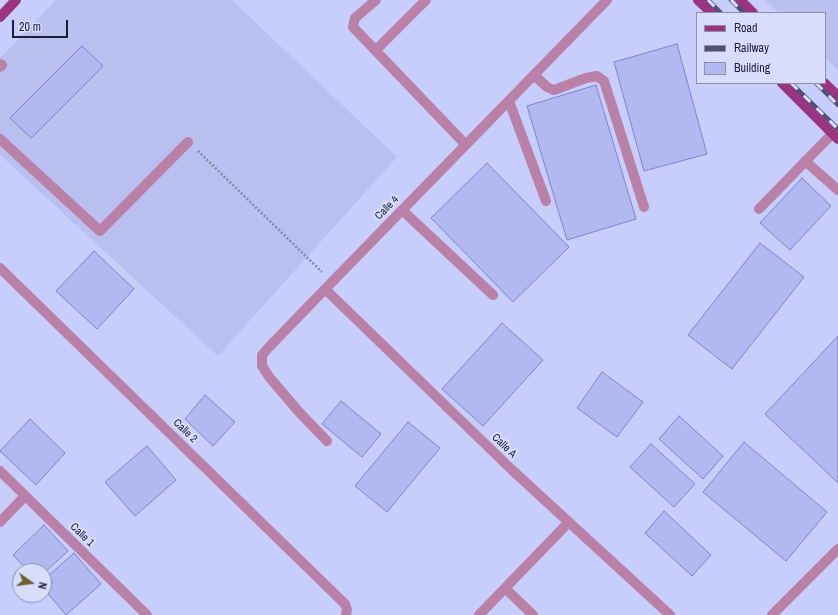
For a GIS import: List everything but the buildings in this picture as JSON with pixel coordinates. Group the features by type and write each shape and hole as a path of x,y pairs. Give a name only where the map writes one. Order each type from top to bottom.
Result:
{"main road":[{"path":"0,17 16,0"},
{"path":"698,0 711,12"},
{"path":"740,0 752,12"},
{"path":"783,84 835,136"},
{"path":"825,84 838,96"}],"street":[{"path":"376,0 355,18 354,26 466,145"},
{"path":"376,50 426,0"},
{"name":"Calle 4","path":"327,441 298,412 270,378 262,366 262,356 325,289 607,0"},
{"path":"0,64 2,65 0,67"},
{"path":"534,75 547,87 554,90 586,78 597,76 604,81 644,207"},
{"path":"509,101 546,201"},
{"path":"759,209 805,161 835,136"},
{"path":"0,139 100,230 188,142"},
{"path":"805,161 838,190"},
{"path":"402,210 493,295"},
{"name":"Calle 2","path":"0,268 345,604 347,610 346,615"},
{"name":"Calle A","path":"325,289 511,469 670,615"},
{"name":"Calle 1","path":"0,471 147,615"},
{"path":"0,522 25,496"},
{"path":"479,615 568,522"},
{"path":"772,615 838,549"},
{"path":"505,588 533,615"}],"path":[{"path":"188,142 332,282"}],"shaded area":[{"path":"56,0 232,0 397,157 218,356 0,155 0,58"},
{"path":"765,0 838,0 838,70 826,58 826,12 778,12"}],"railway":[{"path":"708,0 720,12"},
{"path":"731,0 743,12"},
{"path":"792,84 838,129"},
{"path":"817,84 838,105"}]}
